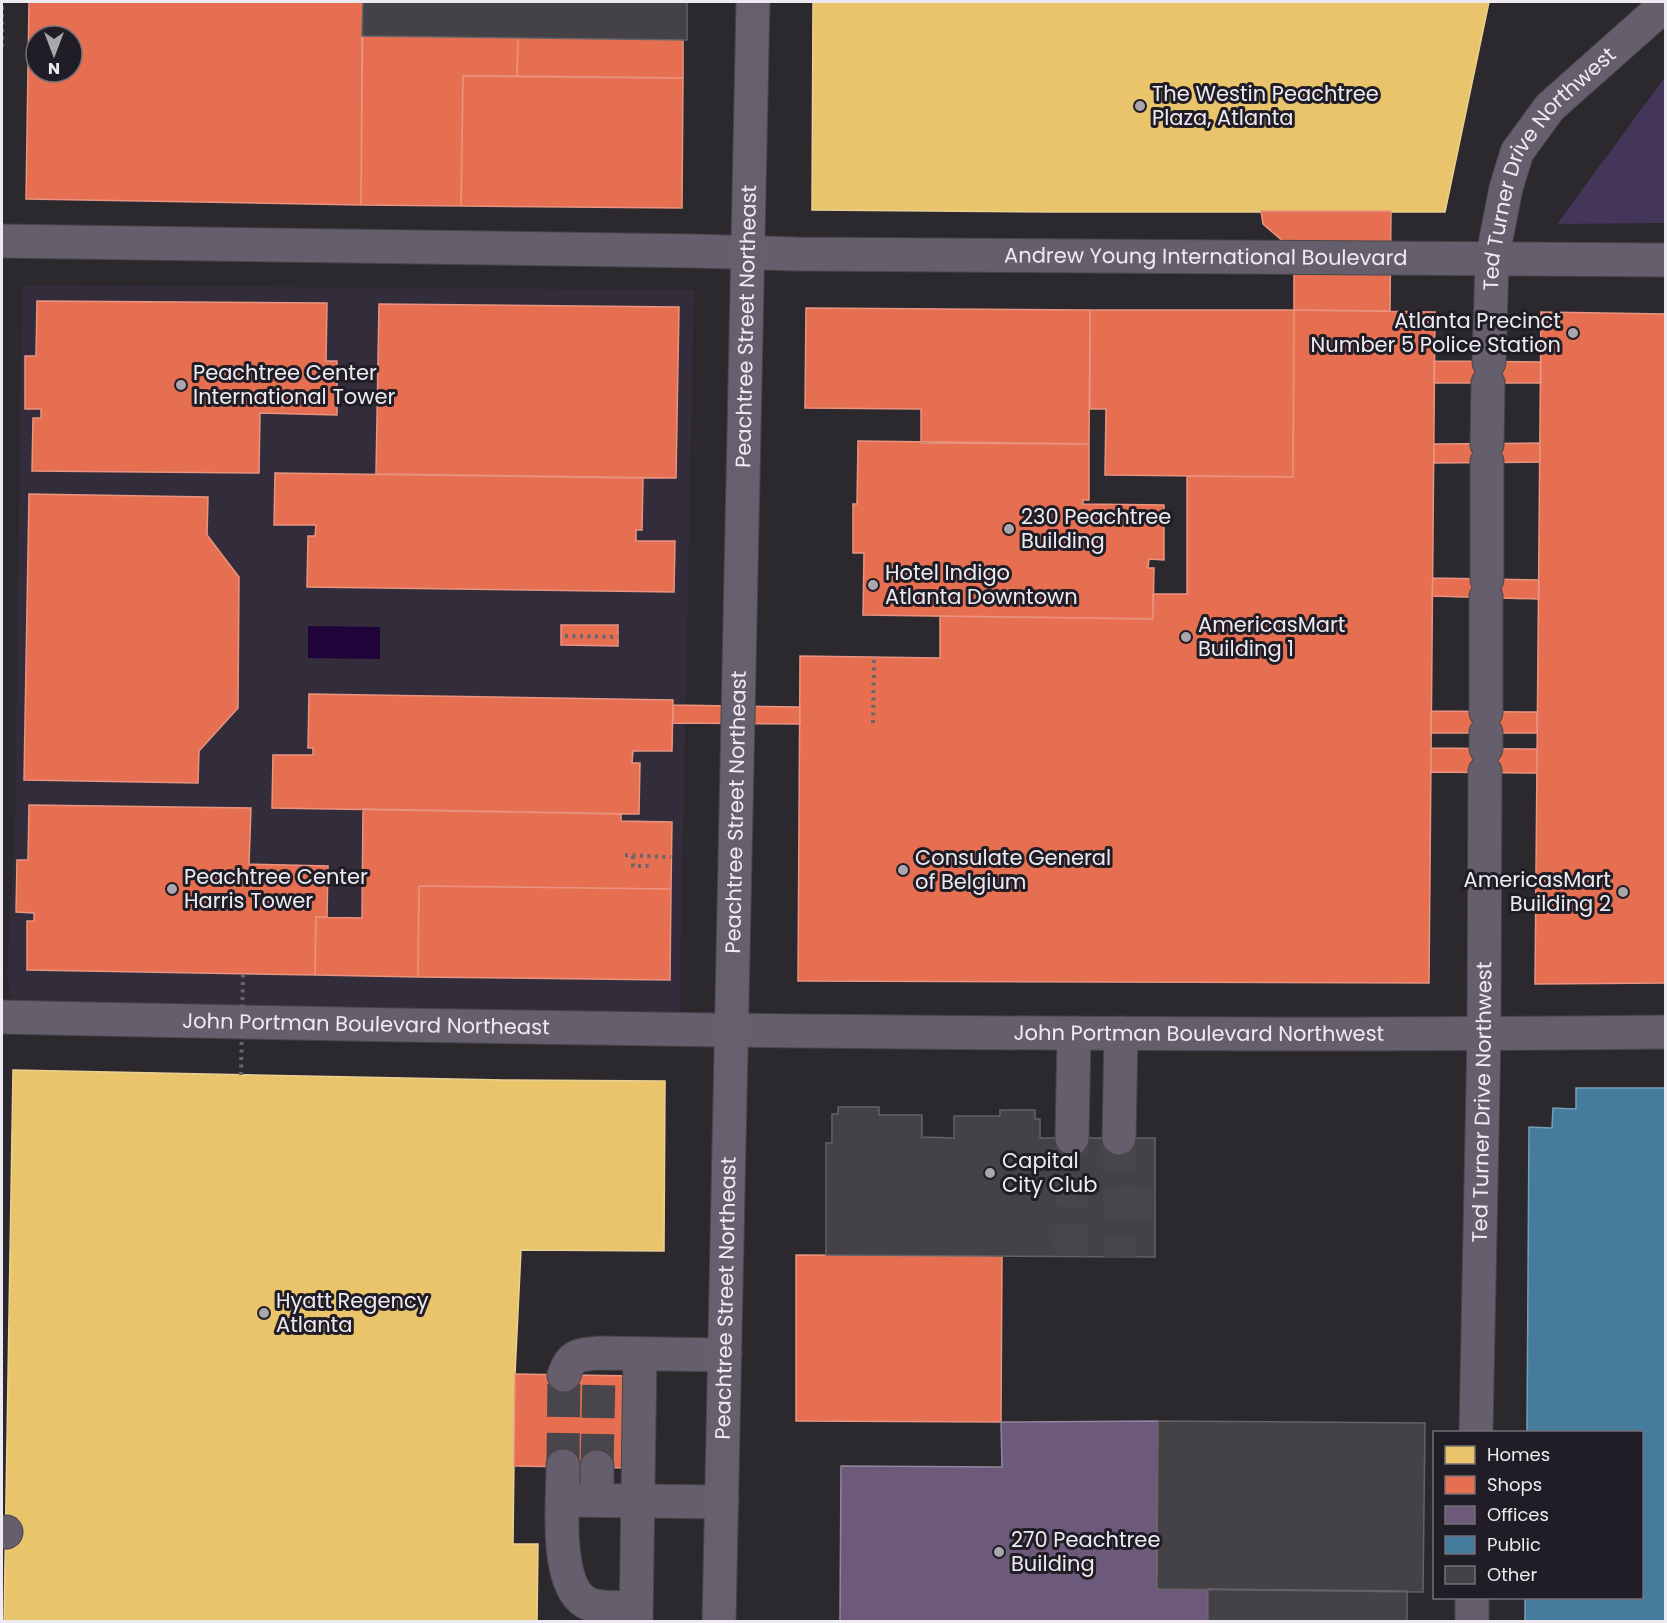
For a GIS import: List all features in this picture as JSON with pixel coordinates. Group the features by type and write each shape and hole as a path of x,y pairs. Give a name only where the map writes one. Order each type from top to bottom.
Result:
{"main road":[{"name":"Peachtree Street Northeast","path":"719,1622 753,2"}],"street":[{"name":"Ted Turner Drive Northwest","path":"1476,1431 1484,1034 1491,260 1506,188 1517,152 1550,107 1665,4"},
{"name":"Andrew Young International Boulevard","path":"2,241 695,250 749,253 1665,260"},
{"name":"John Portman Boulevard Northeast","path":"2,1017 732,1030"},
{"name":"John Portman Boulevard Northwest","path":"732,1030 1484,1034 1665,1032"},
{"path":"1072,1138 1074,1033"},
{"path":"1119,1138 1121,1033"},
{"path":"564,1375 568,1363 579,1355 599,1364 640,1354 725,1355"},
{"path":"562,1466 566,1570 574,1592 586,1603 636,1614 640,1354"},
{"path":"597,1467 597,1500"},
{"path":"562,1500 722,1502"},
{"path":"1472,1599 1472,1622"}],"path":[{"path":"2,2 2,47"},
{"path":"565,636 618,637"},
{"path":"873,723 874,657"},
{"path":"625,855 671,857"},
{"path":"633,856 633,866 652,866"},
{"path":"241,1075 243,974"}],"shaded area":[{"path":"1665,77 1665,223 1557,224"},
{"path":"22,285 694,290 679,1029 16,1018 7,976 15,832"},
{"path":"308,626 380,627 380,659 308,658"}],"building: Homes":[{"name":"The Westin Peachtree Plaza, Atlanta","path":"813,2 1489,2 1445,212 1056,212 812,210"},
{"name":"Hyatt Regency Atlanta","path":"13,1070 665,1081 664,1251 521,1250 515,1374 513,1544 538,1544 537,1622 4,1622"}],"building: Shops":[{"path":"29,2 363,2 361,205 26,199 28,84 84,84 84,24 29,24"},
{"path":"362,36 518,37 517,76 463,76 461,206 361,205"},
{"path":"518,37 683,40 683,78 517,76"},
{"path":"463,76 683,78 682,208 461,206"},
{"path":"1261,211 1391,211 1390,311 1294,310 1293,250 1263,224"},
{"name":"Peachtree Center International Tower","path":"37,301 327,303 326,361 337,361 337,415 260,413 259,473 32,471 33,418 41,418 41,409 25,409 25,356 36,356"},
{"path":"379,304 679,307 676,478 376,474"},
{"path":"806,308 1090,310 1089,444 921,443 921,409 805,408"},
{"path":"1090,310 1294,310 1293,477 1105,475 1106,409 1090,409"},
{"name":"AmericasMart Building 1","path":"1294,310 1435,312 1429,983 798,981 800,656 940,658 940,616 1153,619 1153,594 1187,594 1187,476 1293,477"},
{"path":"1541,312 1666,314 1666,983 1535,984"},
{"path":"1434,361 1541,362 1541,383 1434,383"},
{"name":"230 Peachtree Building","path":"858,441 1089,444 1089,500 1083,500 1083,504 1164,505 1164,560 1149,559 1148,568 1154,568 1153,619 863,615 864,553 853,553 853,504 857,504"},
{"path":"1540,443 1540,462 1434,463 1434,444"},
{"path":"275,473 643,478 642,530 636,530 636,541 675,541 674,592 307,587 308,536 315,536 316,525 274,525"},
{"path":"29,494 208,497 207,535 239,577 238,708 199,751 198,783 24,780"},
{"path":"1433,578 1539,580 1539,599 1432,596"},
{"path":"561,625 618,625 618,646 561,645"},
{"path":"309,694 673,700 672,751 633,751 632,763 640,763 639,814 272,808 273,755 313,755 313,748 308,748"},
{"path":"673,705 800,707 800,724 673,723"},
{"path":"1431,711 1537,712 1537,733 1431,733"},
{"path":"1431,748 1537,749 1537,773 1431,772"},
{"name":"Peachtree Center Harris Tower","path":"29,805 251,808 249,864 328,866 327,917 316,917 315,975 27,970 27,921 34,921 34,913 16,912 17,860 28,860"},
{"path":"363,809 621,814 621,821 672,822 671,889 419,886 418,977 315,975 316,917 362,918"},
{"path":"419,886 671,889 670,980 418,977"},
{"path":"796,1255 1002,1256 1001,1422 796,1421"},
{"path":"515,1374 634,1376 632,1468 514,1466"}],"building: Offices":[{"name":"270 Peachtree Building","path":"1158,1421 1157,1589 1208,1589 1208,1622 840,1622 841,1466 1002,1467 1001,1422"}],"building: Public":[{"path":"1576,1088 1666,1088 1666,1622 1525,1622 1525,1599 1643,1599 1643,1431 1527,1431 1529,1127 1552,1128 1553,1108 1576,1109"}],"building: Other":[{"path":"363,2 687,2 687,40 362,36"},
{"name":"Capital City Club","path":"838,1107 879,1107 879,1115 922,1115 922,1137 954,1138 954,1116 1000,1116 1000,1110 1035,1110 1035,1119 1040,1119 1040,1138 1155,1138 1155,1257 826,1255 826,1143 832,1143 832,1114 838,1114"},
{"path":"1158,1421 1425,1423 1423,1592 1157,1589"},
{"path":"1208,1589 1407,1591 1407,1622 1208,1622"}],"tunnel":[{"path":"1071,1256 1072,1138"},
{"path":"1119,1138 1120,1257"},
{"path":"1120,1202 1155,1203"},
{"path":"563,1466 564,1375"},
{"path":"597,1467 599,1375"}],"place":[{"name":"The Westin Peachtree Plaza, Atlanta","path":"1140,106"},
{"name":"Atlanta Precinct Number 5 Police Station","path":"1573,333"},
{"name":"Peachtree Center International Tower","path":"181,385"},
{"name":"230 Peachtree Building","path":"1009,529"},
{"name":"Hotel Indigo Atlanta Downtown","path":"873,585"},
{"name":"AmericasMart Building 1","path":"1186,637"},
{"name":"Consulate General of Belgium","path":"903,870"},
{"name":"Peachtree Center Harris Tower","path":"172,889"},
{"name":"AmericasMart Building 2","path":"1623,892"},
{"name":"Capital City Club","path":"990,1173"},
{"name":"Hyatt Regency Atlanta","path":"264,1313"},
{"name":"270 Peachtree Building","path":"999,1552"}]}
